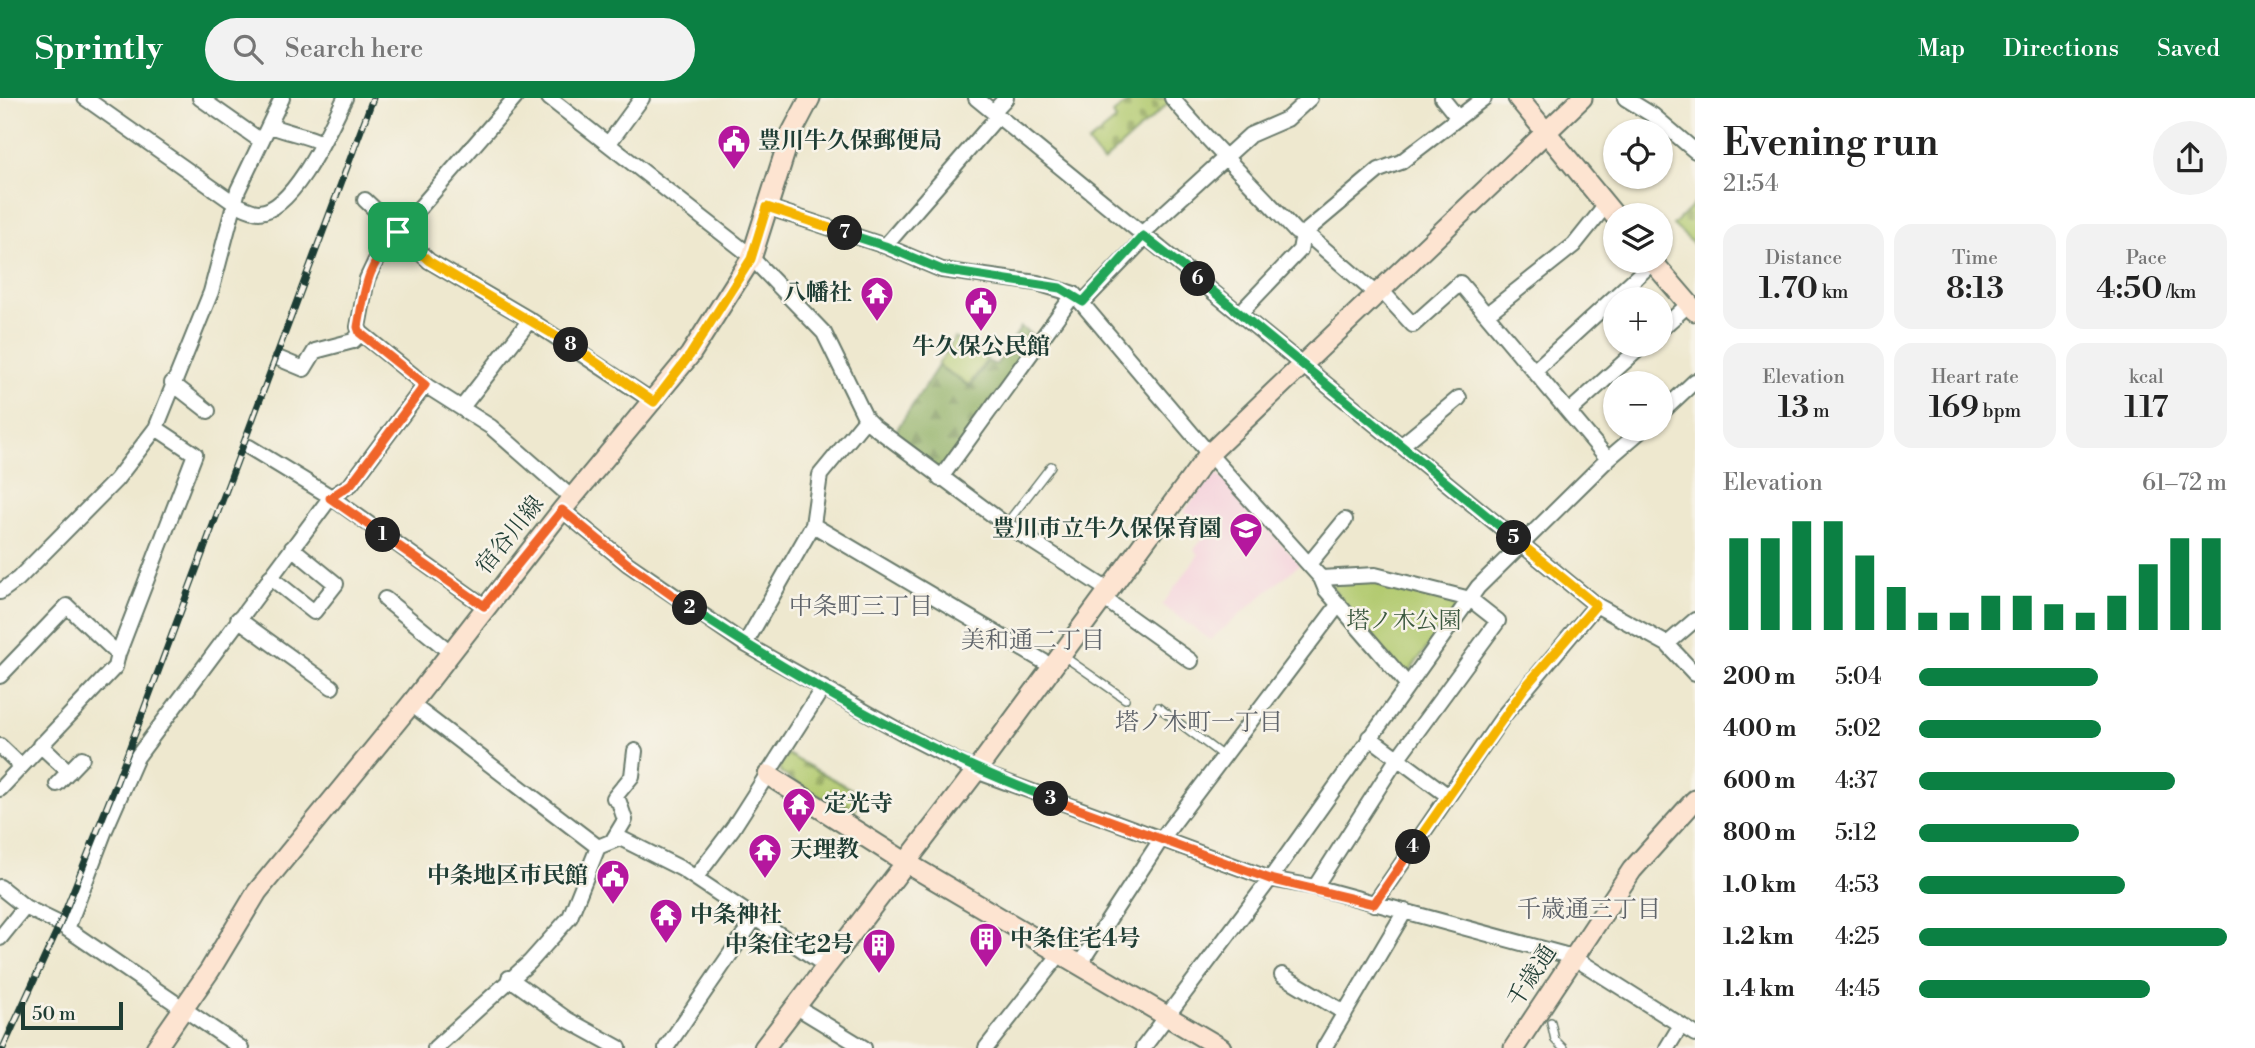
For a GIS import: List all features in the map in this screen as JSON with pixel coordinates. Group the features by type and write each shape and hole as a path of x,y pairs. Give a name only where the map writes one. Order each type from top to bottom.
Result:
{"street":[{"path":"85,98 234,203 256,212 283,203 322,144 345,98"},
{"path":"200,98 261,141"},
{"path":"0,592 18,579 116,480 156,428 211,292 234,203 282,98"},
{"path":"515,98 378,256 367,279 358,327 360,333 425,385 463,407 628,564 745,644 822,689 976,771 1160,841 1270,879 1315,887 1573,957 1695,1034"},
{"path":"549,98 609,143 751,259 824,333 866,419 940,479 1106,594 1191,661"},
{"path":"609,143 642,98"},
{"path":"976,98 1596,605 1667,644 1695,674"},
{"path":"885,246 1006,98"},
{"path":"1172,98 1217,152 1226,157 1296,232 1307,234 1378,291 1413,325 1460,283 1608,459"},
{"path":"940,479 1079,298 1147,229 1250,135 1287,119 1310,98"},
{"path":"1442,98 1458,118"},
{"path":"1241,312 1300,250 1303,234 1379,170 1401,162 1485,98"},
{"path":"1518,98 1604,203"},
{"path":"764,1048 976,771 1209,454 1582,98"},
{"path":"1625,98 1654,116 1695,151"},
{"name":"宿谷川線","path":"156,1048 257,892 411,704 484,606 690,355 751,259 802,101"},
{"path":"269,125 284,132 304,134 322,144"},
{"path":"365,200 429,261 530,320 654,402"},
{"path":"767,207 885,246 942,270 1037,283 1079,298 1209,454 1321,579 1407,684"},
{"path":"1487,314 1574,245 1603,218"},
{"path":"1534,371 1640,273"},
{"path":"1663,273 1692,308 1673,321"},
{"path":"463,407 530,320"},
{"path":"280,359 304,369 315,351 353,341 360,333"},
{"path":"1569,412 1630,357"},
{"path":"1673,402 1695,381"},
{"path":"172,383 208,411"},
{"path":"68,929 104,830 137,757 330,498 351,484 425,385"},
{"path":"1402,445 1459,398"},
{"path":"745,644 813,525 820,475 866,419"},
{"path":"0,789 115,667 195,454 156,428"},
{"path":"1143,1048 1270,879 1478,587 1629,441"},
{"path":"249,447 330,498 484,606"},
{"path":"1308,564 1345,520"},
{"path":"813,525 1057,661"},
{"path":"270,578 314,612 336,584 292,548"},
{"path":"1315,887 1397,760 1499,621 1470,599 1376,575 1321,579"},
{"path":"385,599 450,652"},
{"path":"1079,965 1160,841 1339,604"},
{"path":"1374,904 1447,795 1526,686 1596,605"},
{"path":"0,676 67,606 118,654"},
{"path":"238,619 332,687"},
{"path":"1667,644 1695,620"},
{"path":"695,877 768,775 822,689"},
{"path":"411,704 598,848"},
{"path":"1369,737 1447,795"},
{"path":"0,746 21,766"},
{"path":"40,746 69,772"},
{"path":"613,840 625,820 619,802 614,798 632,776 635,751"},
{"path":"57,784 82,758"},
{"path":"768,775 905,862 1221,1048"},
{"name":"千歳通","path":"1514,1048 1632,870 1695,800"},
{"path":"435,1048 509,978 530,962 570,917 598,848 620,838 631,841 695,877 825,965"},
{"path":"0,887 24,907 68,929 241,1048"},
{"path":"0,937 24,907"},
{"path":"1324,1048 1405,911"},
{"path":"666,1048 755,918"},
{"path":"985,1048 1060,954"},
{"path":"1282,975 1345,1013"},
{"path":"509,978 568,1020 619,1048"},
{"path":"795,1006 864,1048"},
{"path":"1667,1048 1681,1025"}],"lane":[{"path":"1005,524 1051,466"},
{"path":"1057,661 1125,699"},
{"path":"1158,707 1223,756"},
{"path":"1551,1022 1555,1040 1563,1048"}],"shaded area":[{"name":"豊川市立牛久保保育園","path":"1214,473 1218,473 1300,564 1210,640 1162,605 1199,554 1194,550 1209,530 1184,512"}],"green space":[{"path":"1133,98 1167,98 1170,102 1103,162 1088,143 1116,120 1113,114"},
{"path":"1695,203 1695,245 1673,225"},
{"path":"1021,327 1036,338 944,468 935,471 892,437 938,366 970,387 988,361 996,365"},
{"path":"955,338 987,359 969,385 938,365"},
{"name":"塔ノ木公園","path":"1372,578 1460,603 1408,673 1403,674 1331,587 1335,579"},
{"path":"787,754 864,796 852,816 781,773 779,767"}],"railway":[{"path":"3,1048 60,924 116,784 373,98"}],"place":[{"name":"豊川牛久保郵便局","path":"734,171"},
{"name":"八幡社","path":"877,323"},
{"name":"牛久保公民館","path":"981,333"},
{"name":"豊川市立牛久保保育園","path":"1246,559"},
{"name":"定光寺","path":"799,834"},
{"name":"天理教","path":"765,880"},
{"name":"中条地区市民館","path":"613,906"},
{"name":"中条神社","path":"666,945"},
{"name":"中条住宅4号","path":"986,969"},
{"name":"中条住宅2号","path":"879,975"}],"district":[{"name":"中条町三丁目","path":"861,607"},
{"name":"美和通二丁目","path":"1033,641"},
{"name":"塔ノ木町一丁目","path":"1199,723"},
{"name":"千歳通三丁目","path":"1589,910"}],"route":[{"path":"767,207 885,246 942,270 1060,288 1083,302 1140,243 1143,236 1241,312 1596,605 1562,642 1505,714 1374,904 1315,887 1270,879 1160,841 976,771 912,738 745,644 685,605 628,564 562,510 484,606 330,498 351,484 425,385 360,333 358,327 367,279 374,261 398,232 429,261 560,338 654,402 690,355 751,259 767,207"}]}
